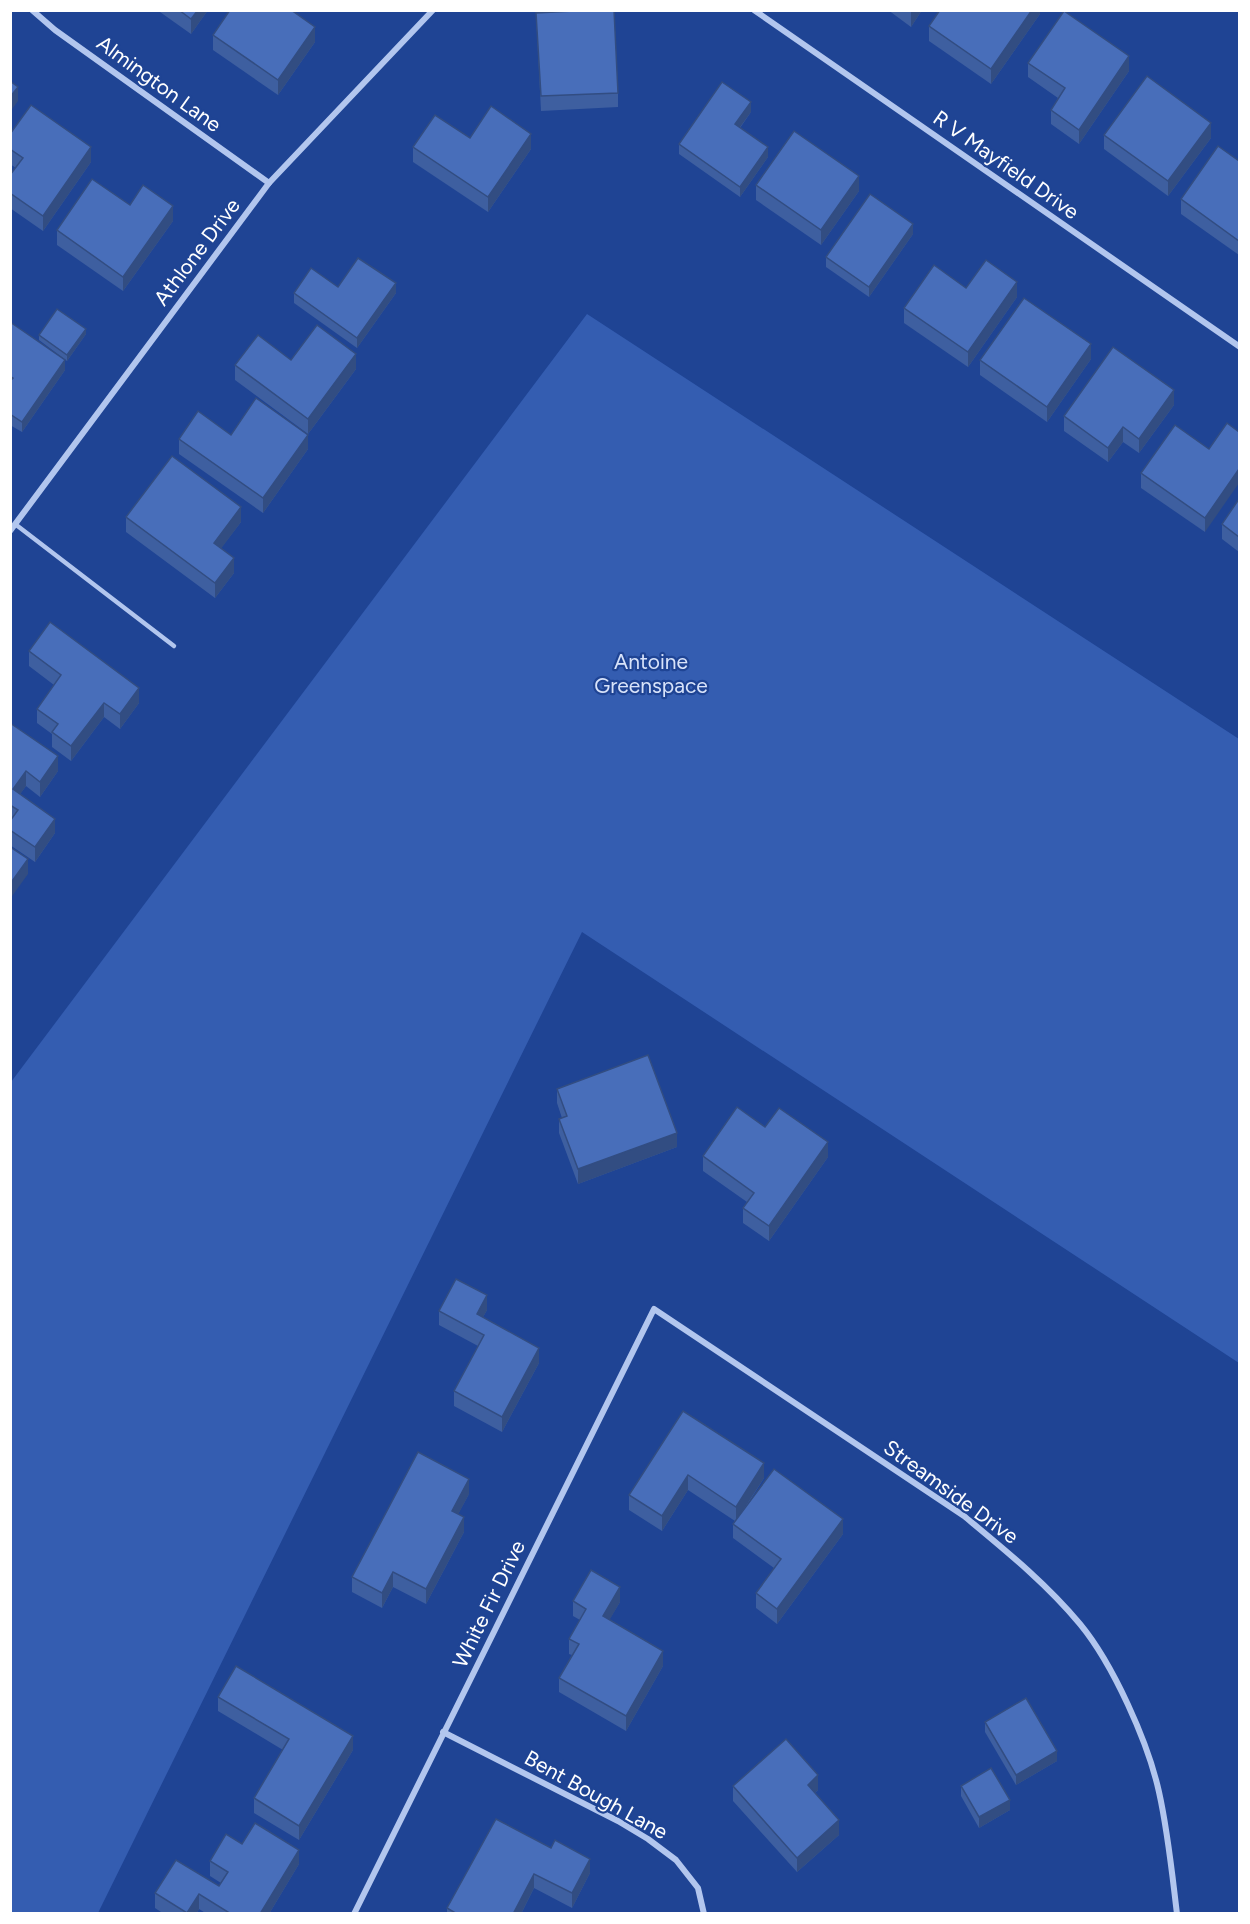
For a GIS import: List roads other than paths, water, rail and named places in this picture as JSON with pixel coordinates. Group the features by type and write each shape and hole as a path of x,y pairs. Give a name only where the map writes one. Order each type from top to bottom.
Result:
{"street":[{"name":"Almington Lane","path":"32,10 55,30 269,183"},
{"name":"Athlone Drive","path":"10,531 13,523 269,183 433,10"},
{"name":"R V Mayfield Drive","path":"754,10 1239,347"},
{"name":"White Fir Drive","path":"354,1914 654,1309"},
{"name":"Streamside Drive","path":"654,1309 964,1516 1050,1591 1082,1626 1104,1659 1126,1701 1144,1745 1158,1789 1166,1828 1177,1914"},
{"name":"Bent Bough Lane","path":"443,1732 618,1821 648,1839 676,1860 698,1888 704,1914"}],"lane":[{"path":"13,523 174,646"}],"park label":[{"name":"Antoine Greenspace","path":"651,674"}]}
